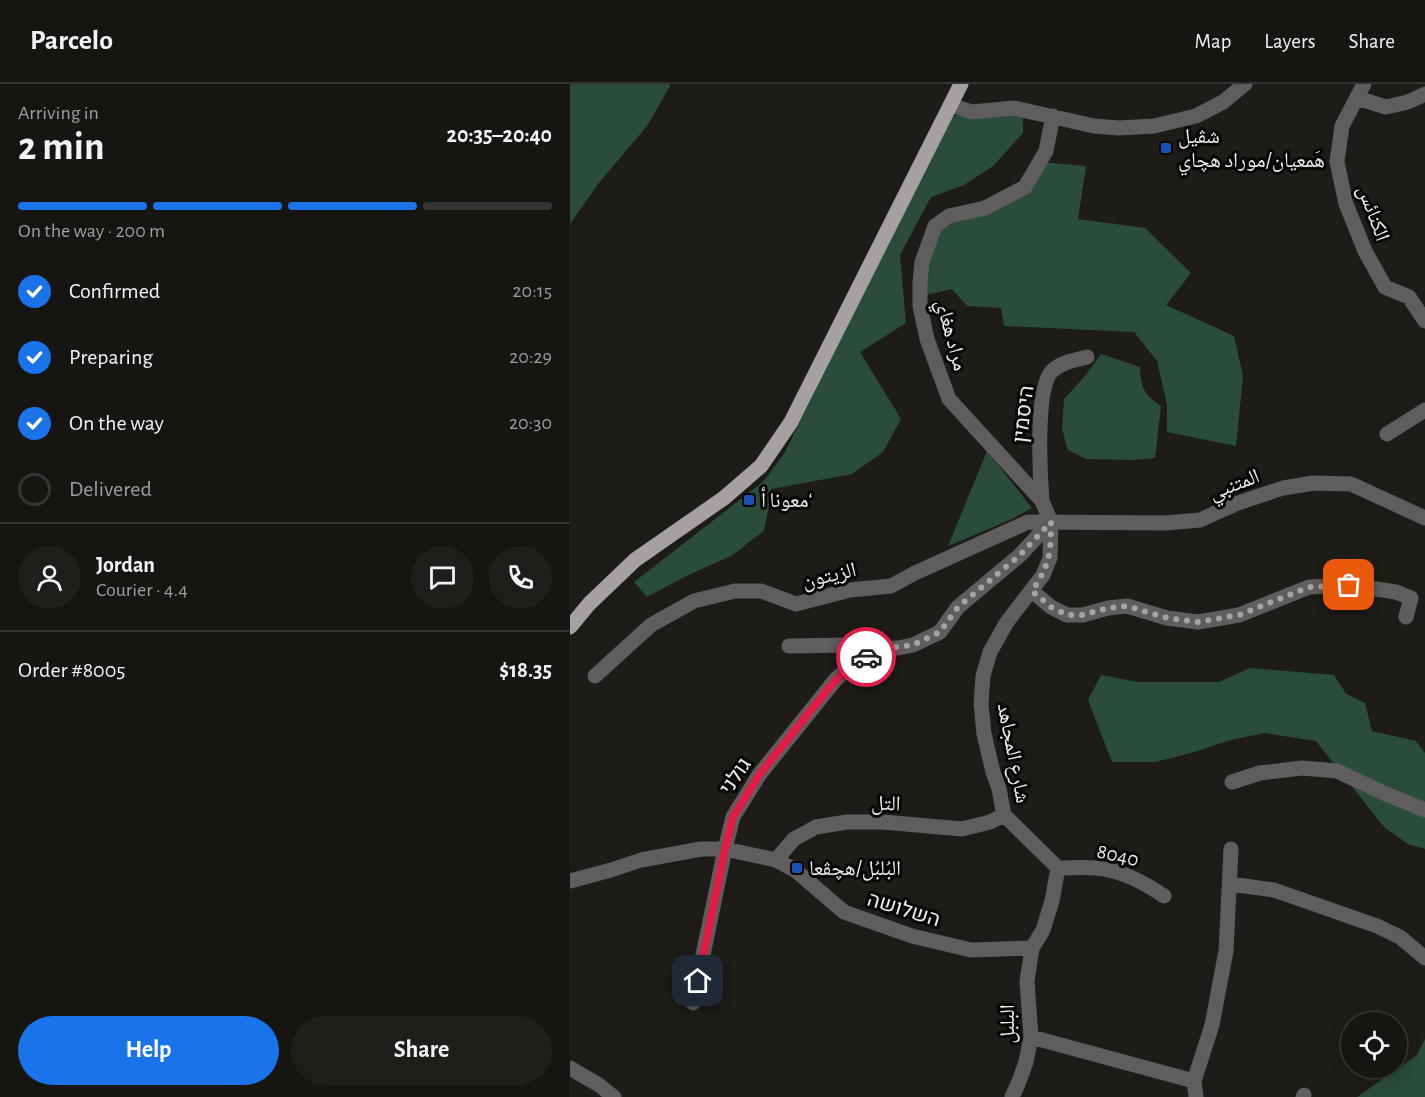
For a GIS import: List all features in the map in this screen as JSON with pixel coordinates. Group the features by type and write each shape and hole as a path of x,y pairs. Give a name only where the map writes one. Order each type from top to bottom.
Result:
{"main road":[{"path":"570,627 589,604 635,560 724,498 761,466 791,422 961,84"}],"street":[{"path":"951,105 972,112 1014,108 1094,126 1119,128 1154,126 1196,116 1223,102 1245,84"},
{"path":"1360,91 1386,107 1408,102 1425,94"},
{"name":"الكنائس","path":"1360,91 1342,126 1337,162 1346,204 1365,251 1385,287 1409,297 1421,315"},
{"name":"مراد هغاي","path":"1051,522 1042,501 949,399 927,339 920,306 920,284 922,262 935,226 949,216 985,208 1025,188 1046,151 1053,116"},
{"path":"1421,315 1425,296"},
{"name":"היסמין","path":"1042,501 1039,440 1043,391 1051,372 1068,361 1087,357"},
{"path":"1388,434 1425,411"},
{"name":"المتنبي","path":"1051,522 1200,520 1238,503 1283,488 1314,483 1351,484 1425,518"},
{"name":"الزيتون","path":"596,676 651,625 694,601 735,591 761,591 796,604 850,590 891,586 1012,528 1028,522 1051,522"},
{"path":"789,646 850,645 880,649 913,645 940,632 958,607 1019,556 1051,522"},
{"name":"شارع المجاهد","path":"1051,522 1050,558 1043,575 1007,622 990,652 983,676 981,704 984,734 1004,815 1058,868"},
{"path":"1032,591 1051,607 1067,615 1083,615 1108,608 1127,606 1167,618 1198,622 1239,615 1309,587 1349,585 1396,592 1411,598 1406,617"},
{"name":"גולני","path":"693,1003 733,817 759,775 836,679 852,665 880,649"},
{"path":"1232,782 1260,773 1281,770 1302,768 1337,771 1425,810"},
{"name":"التل","path":"776,860 794,839 816,827 847,822 883,822 962,829 990,822 1004,815"},
{"name":"השלושה","path":"570,880 641,860 701,849 725,849 776,860 795,870 844,912 901,932 971,950 1032,948"},
{"path":"1196,1097 1194,1081 1212,1025 1226,951 1231,849"},
{"path":"1032,948 1043,930 1052,901 1058,868"},
{"name":"8040","path":"1058,868 1095,868 1115,871 1143,882 1164,896"},
{"path":"1230,884 1274,890 1377,926 1400,937 1425,957"},
{"name":"البلبل","path":"1012,1097 1026,1062 1031,1037 1027,981 1032,948"},
{"path":"1031,1037 1194,1081"},
{"path":"570,1068 614,1097"}],"green space":[{"path":"570,84 669,84 670,86 647,126 598,184 570,224"},
{"path":"1023,111 1023,133 993,166 964,185 931,197 900,255 906,323 860,352 901,419 883,452 852,474 772,489 764,531 733,555 647,597 634,582 764,481 785,452 950,116"},
{"path":"1041,162 1086,166 1078,219 1145,228 1191,273 1166,305 1234,336 1243,376 1236,446 1167,432 1167,404 1157,361 1134,332 1004,326 1001,308 967,306 952,289 926,295 926,265 934,232 995,203 1026,181"},
{"path":"1101,354 1140,367 1144,390 1161,406 1155,458 1086,459 1068,450 1062,429 1064,399"},
{"path":"987,451 1032,508 1010,520 948,546"},
{"path":"1250,668 1334,675 1346,694 1365,703 1372,731 1416,741 1425,753 1425,849 1408,844 1384,827 1316,741 1264,733 1155,762 1112,762 1088,700 1101,675 1138,682 1219,682"},
{"path":"1425,1039 1425,1097 1357,1097 1384,1078 1407,1078 1407,1062 1417,1055"}],"way so far":[{"path":"866,657 880,649 913,645 940,632 958,607 1019,556 1051,522 1050,558 1043,575 1032,591 1051,607 1067,615 1083,615 1108,608 1127,606 1167,618 1198,622 1239,615 1309,587 1349,585"}],"place":[{"name":"شڤيل هَمعيان/موراد هچاي","path":"1166,148"},
{"name":"معونا أ‘","path":"749,500"},
{"name":"البُلبُل/هچڤعا","path":"797,868"}],"route":[{"path":"698,981 733,817 759,775 836,679 852,665 866,657"}]}
